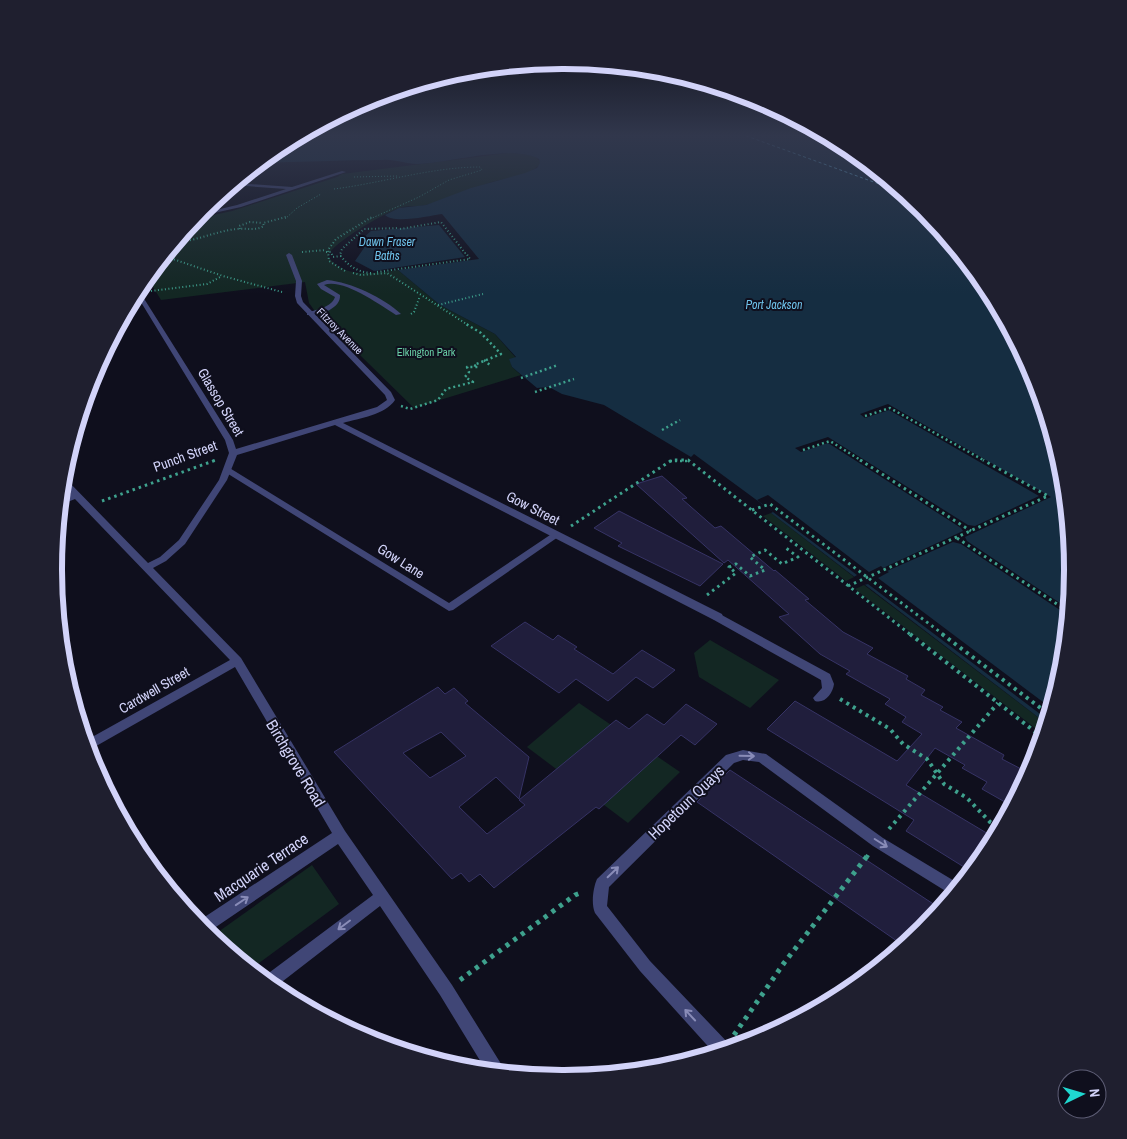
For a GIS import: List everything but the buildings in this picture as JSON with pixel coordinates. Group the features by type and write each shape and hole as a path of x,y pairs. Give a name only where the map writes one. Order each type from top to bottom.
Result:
{"street":[{"path":"272,187 294,189"},
{"path":"213,212 299,187"},
{"name":"Fitzroy Avenue","path":"293,254 300,281 298,300 309,314 388,394 389,403"},
{"path":"309,314 334,305 337,301 338,296 323,288 320,284 327,282 346,285 373,298 398,314"},
{"name":"Glassop Street","path":"142,299 229,440 233,454 228,470 182,542 163,559 147,567"},
{"name":"Punch Street","path":"233,454 380,408 389,403"},
{"name":"Gow Street","path":"336,422 718,617 822,674 829,683 822,695"},
{"name":"Gow Lane","path":"228,470 449,608 556,535"},
{"name":"Birchgrove Road","path":"70,488 237,661 340,835 446,990 492,1065"},
{"path":"68,499 77,495"},
{"name":"Cardwell Street","path":"94,742 237,661"},
{"name":"Hopetoun Quays","path":"602,884 730,759 743,755 762,758 878,842 951,886"},
{"name":"Macquarie Terrace","path":"208,923 340,835"},
{"path":"602,884 600,908 645,966 720,1045"},
{"path":"274,978 382,896"}],"path":[{"path":"330,190 350,187"},
{"path":"326,251 336,239 368,218 437,187"},
{"path":"240,229 240,225 246,223 264,224 284,220 297,208 322,193"},
{"path":"441,222 464,253 470,258 368,273 344,262 341,256 342,249 364,229 400,228 441,222"},
{"path":"185,242 240,229 259,229 264,224"},
{"path":"326,251 328,260 334,266 361,275 387,273 481,333 501,354 474,364 478,367 467,367 469,372 465,377 473,382 446,389 438,400 410,409 389,403"},
{"path":"293,254 326,251 331,252 333,257 341,256"},
{"path":"171,258 223,276 282,292"},
{"path":"147,291 207,284 223,276"},
{"path":"436,306 483,294"},
{"path":"484,360 491,366"},
{"path":"521,378 558,365"},
{"path":"535,392 574,379"},
{"path":"848,586 1048,496 890,408 866,416"},
{"path":"662,430 680,420"},
{"path":"803,450 830,441 971,531"},
{"name":"Punch Street","path":"87,506 233,454"},
{"path":"556,535 672,460 688,460 1037,733"},
{"path":"752,510 770,504 1044,710"},
{"path":"956,538 1062,608"},
{"path":"694,605 736,573 729,567 736,564 750,576 766,570 750,556 765,550 782,564 798,557 786,548"},
{"path":"822,695 890,728 903,744 927,759 944,784 967,798 994,825"},
{"path":"729,1042 784,963 878,842 937,776 998,703"},
{"path":"446,990 575,895 602,884"}],"green space":[{"name":"Elkington Park","path":"306,187 478,187 426,205 403,207 393,211 349,236 332,250 328,256 342,268 360,273 398,270 440,305 495,334 516,358 510,359 512,367 521,375 414,408 314,310 309,303 305,282 161,300 152,285 166,265 208,216 232,211"},
{"path":"771,513 854,577 846,581 763,516"},
{"path":"864,585 1041,720 1038,730 855,589"},
{"path":"710,640 779,680 750,708 699,677 694,653"},
{"path":"579,703 680,772 628,823 527,747"},
{"path":"312,865 339,904 256,965 218,932"}],"water":[{"name":"Port Jackson","path":"887,187 918,215 940,239 980,291 1013,348 1038,408 1055,472 1063,537 1063,602 1055,667 1041,720 771,513 773,512 694,454 691,457 604,405 562,394 549,387 537,388 512,367 509,359 516,357 495,334 440,305 398,270 479,259 442,214 404,219 390,218 385,215 399,208 426,205 471,188"},
{"name":"Dawn Fraser Baths","path":"439,225 465,257 374,271 355,261 364,248 361,240 371,231"}],"pier":[{"path":"888,404 1051,497 965,537 967,541 1063,605 1062,611 961,544 953,542 887,571 889,572 878,578 1046,704 1042,716 868,584 864,585 854,577 857,575 757,500 768,495 869,572 881,566 883,568 963,531 828,443 801,452 795,448 828,437 968,525 975,526 1039,496 889,410 865,418 860,414"}]}
